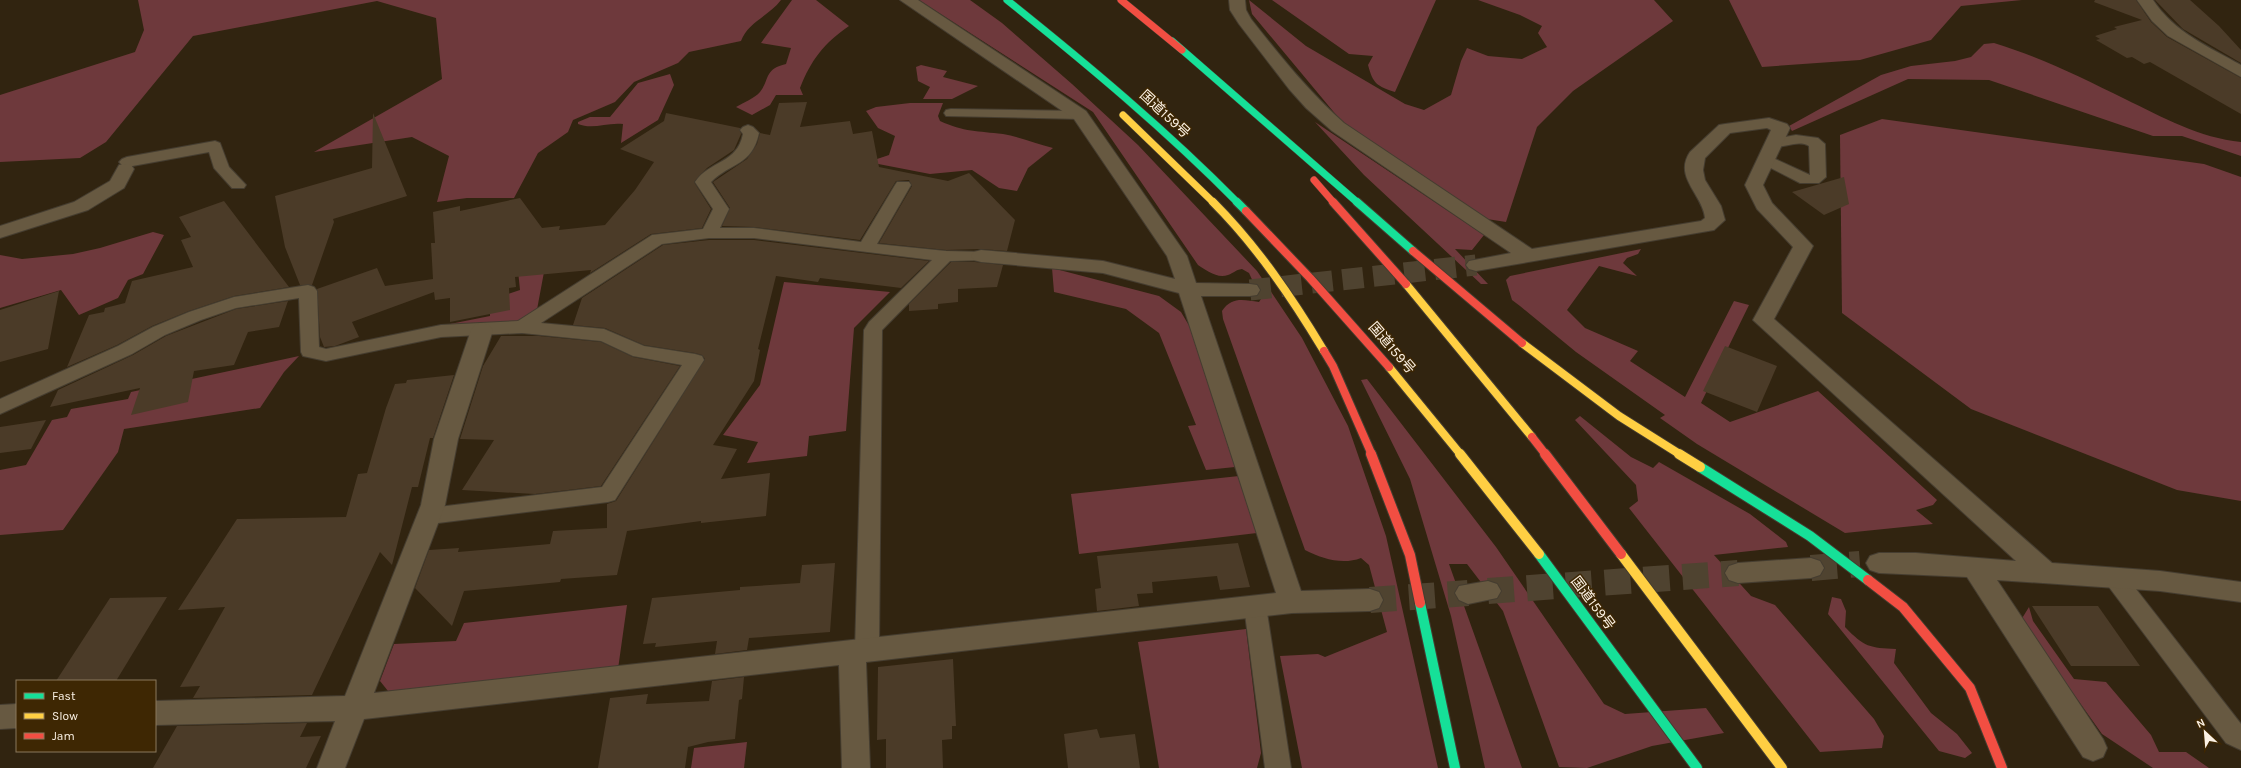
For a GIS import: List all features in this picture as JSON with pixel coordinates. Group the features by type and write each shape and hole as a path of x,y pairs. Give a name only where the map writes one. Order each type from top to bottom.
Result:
{"highway":[{"path":"1121,0 1172,41 1446,280 1548,364 1619,416 1810,536 1903,607 1970,688 2002,768"},
{"path":"1003,2 1028,29"},
{"name":"国道159号","path":"1003,2 1055,37 1159,126 1244,207 1286,251 1398,375 1505,508 1674,734 1697,768"},
{"path":"1172,41 1303,168 1405,283 1550,459 1782,768"},
{"path":"1117,109 1193,182 1246,238 1298,308 1333,366 1362,430 1410,555 1455,768"}],"street":[{"path":"908,0 1080,115 1177,256 1292,602"},
{"path":"1237,0 1238,10 1244,22 1295,86 1312,104 1338,127 1527,255"},
{"path":"2145,0 2157,18 2174,32 2241,72"},
{"path":"1476,265 1527,255 1707,226 1715,220 1715,215 1712,205 1694,176 1696,156 1725,130 1769,123 1781,128 1754,184 1764,205 1803,246 1763,320 2046,573"},
{"path":"0,232 81,206 118,184 126,165"},
{"path":"981,256 1103,267 1187,289 1220,291 1250,290"},
{"path":"331,768 353,708 430,516 446,439 482,330"},
{"path":"1880,563 1915,563 2114,577 2241,592"},
{"path":"1738,573 1811,568"},
{"path":"1975,568 2093,748"},
{"path":"156,713 353,708 860,652 1292,602 1370,600"},
{"path":"856,768 860,652"},
{"path":"0,717 16,716"}],"lane":[{"path":"951,113 1080,115"},
{"path":"709,233 721,209 717,200 703,182 732,164 740,156 750,140 751,132 748,130"},
{"path":"126,165 215,146 222,168 238,185"},
{"path":"866,248 903,185"},
{"path":"522,327 658,239 709,233 754,233 866,248 946,256 981,256"},
{"path":"860,652 873,330 875,326 946,256"},
{"path":"0,407 125,350 159,331 195,316 234,303 308,291 310,352 326,355 441,331 522,327 604,335 640,352 695,360 608,494 430,516"},
{"path":"2114,577 2235,735 2241,739"},
{"path":"1255,606 1278,768"}],"shaded area":[{"path":"138,0 781,0 744,34 741,41 689,52 678,63 634,82 615,102 573,120 568,132 538,153 514,198 467,198 437,202 449,156 412,137 314,152 442,79 436,18 377,1 193,36 106,142 80,158 0,162 0,95 135,52 144,30"},
{"path":"792,0 816,0 849,26 832,39 819,53 804,78 800,88 803,95 776,95 770,105 752,115 736,107 758,94 768,75 774,69 786,64 791,48 761,43"},
{"path":"919,0 970,0 1002,23 1072,84 1138,145 1257,271 1302,338 1348,426 1386,536 1438,768 1302,768 1280,656 1318,654 1325,657 1387,632 1369,565 1361,558 1347,561 1333,560 1318,556 1305,550 1223,319 1222,311 1230,303 1239,300 1259,302 1261,299 1249,273 1242,269 1228,275 1220,276 1198,265 1093,112"},
{"path":"1249,0 1306,46 1405,104 1424,110 1451,95 1461,61 1467,48 1488,56 1522,59 1547,47 1538,33 1542,26 1520,15 1478,0 1654,0 1673,21 1573,91 1537,127 1506,222 1487,219 1342,122 1252,14"},
{"path":"1272,0 1436,0 1395,92 1380,86 1374,80 1368,65 1373,56 1349,54"},
{"path":"1729,0 2022,0 1961,6 1931,40 1860,60 1762,67"},
{"path":"1994,43 2061,68 2182,126 2211,136 2241,142 2241,156 2182,136 2153,136 1989,80 1908,79 1792,131 1789,126 1881,75 1911,66 1955,61 1971,57 1984,44"},
{"path":"921,65 947,71 943,77 978,86 952,99 923,99 930,87 918,81 916,67"},
{"path":"670,74 674,85 658,120 621,143 623,124 584,126 578,124 578,122 590,117 610,117 638,83"},
{"path":"910,103 943,103 938,116 940,121 949,125 971,130 1009,135 1053,148 1028,168 1017,191 999,188 972,170 930,174 868,162 889,155 895,136 878,128 866,111 876,107"},
{"path":"1882,119 2204,164 2241,177 2241,501 2177,490 1971,409 1842,313 1840,135"},
{"path":"1315,122 1484,235 1472,250 1455,249 1488,284 1481,284 1364,175"},
{"path":"153,232 164,235 143,274 128,280 118,298 79,315 61,290 0,308 0,255 22,259 73,254 100,248"},
{"path":"1641,249 1638,254 1627,258 1623,263 1637,276 1599,266 1567,310 1585,328 1638,351 1630,361 1685,397 1734,301 1749,305 1701,403 1730,422 1818,391 1937,500 1933,505 1916,510 1933,524 1845,533 1697,444 1660,418 1665,415 1576,352 1512,300 1506,280 1510,276"},
{"path":"516,251 544,272 536,315 517,322 452,327 450,324 490,316 490,300 520,290"},
{"path":"1052,268 1159,296 1181,312 1194,334 1235,467 1206,470 1188,426 1196,425 1159,333 1126,309 1054,292"},
{"path":"784,282 890,292 854,328 846,431 809,436 807,456 747,463 758,442 723,435 760,385"},
{"path":"299,356 284,372 260,408 124,429 118,452 63,530 0,535 0,470 26,465 52,420 67,417 71,409 128,399 131,392"},
{"path":"1367,379 1496,547 1604,704 1625,714 1706,708 1724,733 1652,746 1587,768 1559,767 1503,611 1467,564 1449,564 1522,768 1485,768 1451,616 1410,479 1361,380"},
{"path":"1580,416 1631,457 1653,468 1659,462 1750,514 1786,542 1788,547 1714,555 1751,596 1775,605 1874,719 1884,736 1882,748 1820,752 1629,508 1638,501 1636,485 1575,420"},
{"path":"1239,476 1257,533 1079,554 1071,494"},
{"path":"1832,597 1841,599 1846,611 1845,627 1857,639 1873,647 1896,649 1894,663 1931,713 1957,734 1972,753 1965,758 1939,751 1828,614"},
{"path":"627,605 618,669 388,691 380,681 394,644 456,641 464,623"},
{"path":"2029,607 2033,621 2074,679 2106,682 2151,735 2159,752 2186,752 2209,768 2153,768 2102,734 2021,620"},
{"path":"1246,629 1261,753 1257,768 1159,768 1138,642"},
{"path":"747,742 744,768 691,768 694,748"}],"building":[{"path":"2095,0 2136,0 2151,22 2167,37 2241,78 2241,114 2150,62 2144,64 2132,57 2127,58 2096,40 2100,39 2095,36 2117,29 2114,27 2142,20 2094,2"},
{"path":"2155,0 2190,0 2219,26 2241,50 2241,63 2183,29"},
{"path":"807,102 800,127 850,121 853,134 872,131 879,167 948,181 969,173 1015,220 1007,251 981,249 946,250 879,243 912,186 909,180 896,181 860,240 754,227 722,226 730,208 713,182 747,159 757,144 760,133 770,135 779,103"},
{"path":"373,113 407,196 333,219 334,222 312,285 300,285 285,247 275,196 372,168"},
{"path":"666,113 740,128 741,134 734,150 707,168 694,182 711,209 702,228 651,234 590,273 591,270 515,277 516,287 509,288 510,310 450,322 450,298 435,300 434,292 352,322 359,337 335,346 324,347 320,337 317,289 377,268 385,286 433,279 431,243 435,243 433,212 460,206 460,211 520,198 542,228 560,226 559,230 605,225 635,190 654,162 620,149 664,121"},
{"path":"1844,177 1849,204 1824,215 1792,192"},
{"path":"224,201 289,287 234,296 189,311 152,326 117,345 67,367 89,315 104,312 105,308 125,303 132,281 193,267 181,240 191,237 179,217"},
{"path":"709,240 754,240 929,261 901,288 820,278 818,282 776,276 758,349 760,350 754,381 713,445 737,449 721,479 770,473 766,516 701,523 701,521 627,531 617,575 561,579 560,582 464,591 452,626 415,588 429,550 459,548 458,552 550,544 553,531 607,528 607,504 616,501 705,359 702,355 695,353 644,345 605,328 573,325 582,298 663,245"},
{"path":"951,262 975,262 1003,265 997,287 958,289 958,302 938,304 938,309 909,311 909,304"},
{"path":"59,291 48,349 0,362 0,310"},
{"path":"288,301 279,327 248,332 234,365 194,371 188,402 131,415 140,388 50,407 58,390 133,355 166,336 236,309"},
{"path":"501,336 539,336 601,342 633,357 680,366 601,486 535,494 462,490 494,440 460,439 483,366"},
{"path":"1725,346 1777,366 1757,412 1703,391"},
{"path":"454,375 433,438 430,438 418,487 412,487 392,565 380,552 312,695 193,698 200,686 180,687 225,607 178,610 237,519 346,517 358,474 367,473 386,408 395,384 406,383 407,380"},
{"path":"46,420 31,449 0,453 0,427"},
{"path":"1238,543 1250,587 1220,590 1217,576 1152,582 1153,593 1137,594 1139,606 1097,611 1095,589 1101,588 1097,556"},
{"path":"835,563 830,632 749,638 747,650 715,654 717,641 655,647 656,643 643,644 652,598 740,590 740,587 800,583 802,565"},
{"path":"167,597 117,680 57,680 110,598"},
{"path":"2032,606 2098,606 2140,666 2071,666"},
{"path":"953,659 956,726 952,726 952,739 942,740 943,768 886,768 886,739 877,740 878,667"},
{"path":"744,677 742,699 739,700 735,739 708,742 688,747 685,768 598,768 610,698 648,694 646,704 709,701 712,681"},
{"path":"307,723 300,737 321,736 306,768 153,768 177,726"},
{"path":"1097,729 1100,738 1135,734 1140,768 1068,768 1064,734"}],"tunnel":[{"path":"1250,290 1476,265"},
{"path":"1811,568 1860,564"},
{"path":"1488,591 1738,573"},
{"path":"1370,600 1468,593"}],"traffic: fast":[{"path":"1007,0 1130,101 1189,155 1246,211"},
{"path":"1172,41 1413,251"},
{"path":"1700,467 1810,536 1868,580"},
{"path":"1539,554 1697,768"},
{"path":"1420,603 1455,768"}],"traffic: slow":[{"path":"1123,115 1202,190 1246,238 1287,293 1324,351"},
{"path":"1406,284 1532,437"},
{"path":"1522,343 1619,416 1700,467"},
{"path":"1389,367 1444,433 1539,554"},
{"path":"1621,554 1782,768"}],"traffic: jam":[{"path":"1121,0 1182,50"},
{"path":"1314,180 1406,284"},
{"path":"1246,211 1310,278 1389,367"},
{"path":"1413,251 1522,343"},
{"path":"1324,351 1333,366 1362,430 1410,555 1420,603"},
{"path":"1532,437 1621,554"},
{"path":"1868,580 1903,607 1970,688 2002,768"}]}
